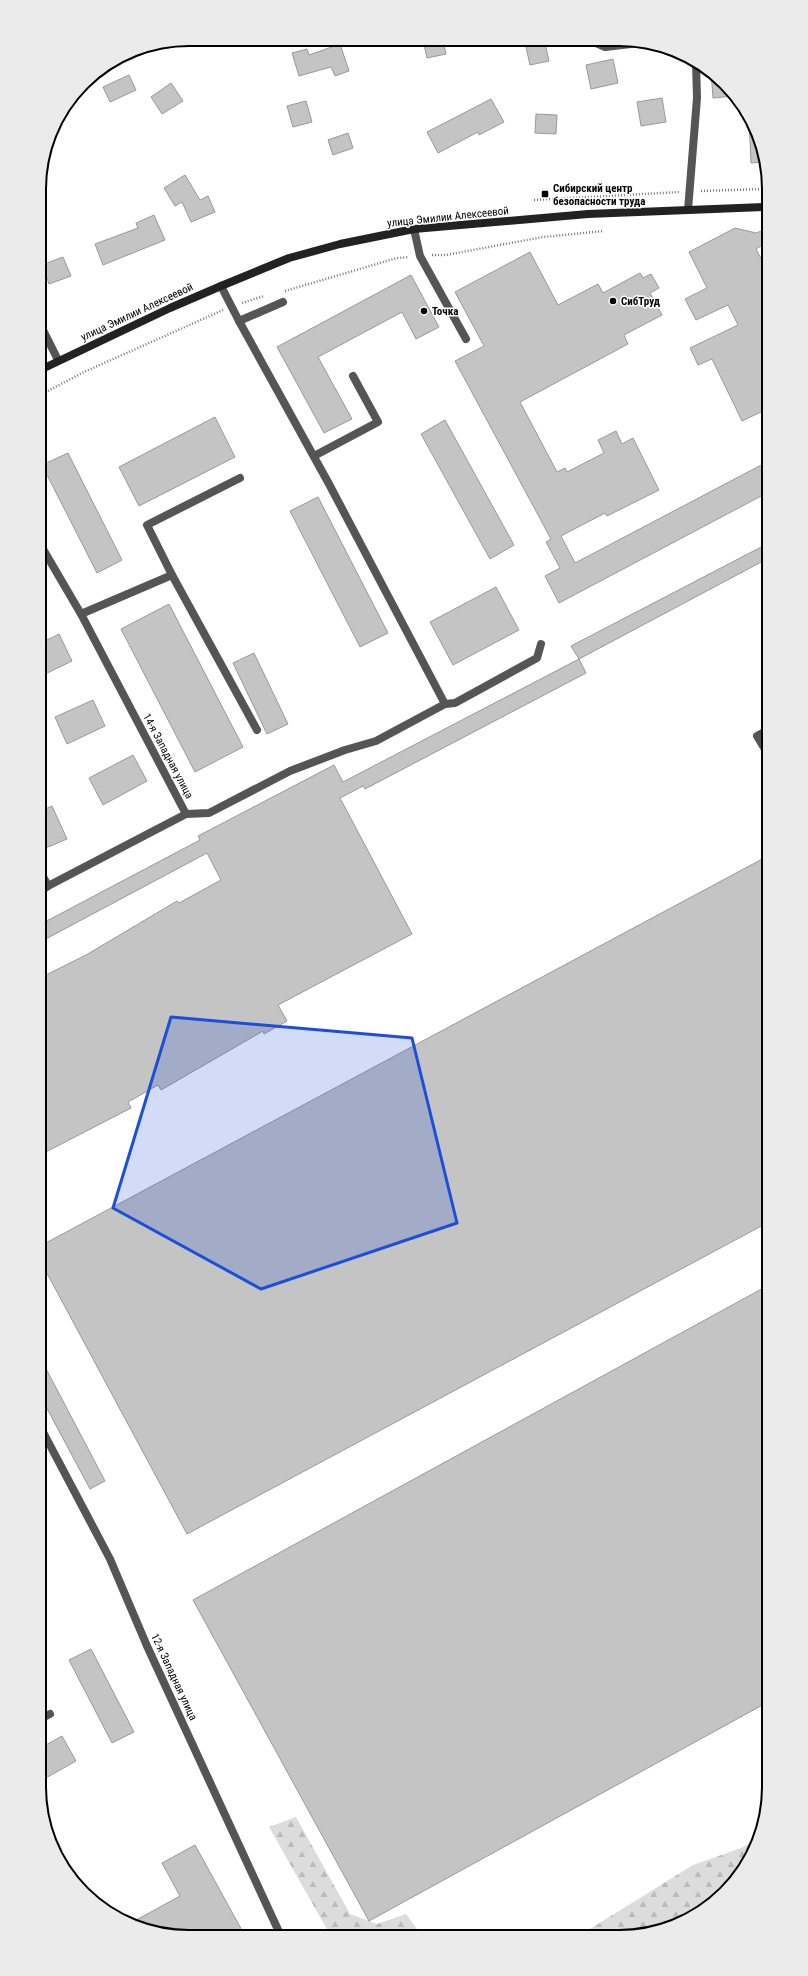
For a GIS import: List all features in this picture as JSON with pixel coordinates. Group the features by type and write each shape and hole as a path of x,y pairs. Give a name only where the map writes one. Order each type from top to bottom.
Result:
{"street":[{"path":"603,46 614,46"},
{"path":"688,210 688,192 697,98 696,69"},
{"name":"улица Эмилии Алексеевой","path":"46,367 221,286 289,258 340,244 414,229 588,214 762,207"},
{"path":"414,229 420,256 466,339"},
{"path":"221,286 314,456 444,704"},
{"path":"239,321 283,302"},
{"path":"46,336 58,360"},
{"path":"314,456 378,422 353,376"},
{"path":"240,478 147,525 172,575 257,730"},
{"name":"14-я Западная улица","path":"46,554 80,614 186,814 209,814 290,771 345,750 376,741 444,704 455,702 536,658 541,644"},
{"path":"80,614 172,575"},
{"path":"762,733 757,736 762,744"},
{"path":"46,887 186,814"},
{"name":"12-я Западная улица","path":"46,1438 110,1559 147,1646 278,1930"}],"path":[{"path":"534,200 762,189"},
{"path":"284,291 397,258 446,255 543,237 604,231"},
{"path":"46,392 84,372 231,306 269,295"}],"highlighted area":[{"path":"171,1017 412,1038 457,1223 261,1289 113,1208"}],"green space":[{"path":"296,1817 350,1914 377,1924 406,1914 418,1930 327,1930 269,1827"},
{"path":"750,1843 738,1866 720,1888 690,1911 674,1919 637,1929 588,1930 693,1865 741,1848"}],"building":[{"path":"334,46 341,46 349,71 335,76 331,67 299,76 292,53 307,49 309,55"},
{"path":"424,46 444,46 446,54 427,58"},
{"path":"546,46 549,61 530,65 526,47"},
{"path":"613,59 618,83 591,89 586,65"},
{"path":"129,75 136,90 110,102 103,87"},
{"path":"712,81 727,97 713,98"},
{"path":"171,83 183,101 162,114 151,97"},
{"path":"662,98 666,122 641,126 637,102"},
{"path":"491,99 504,122 479,135 478,132 438,153 427,132"},
{"path":"306,101 312,122 293,127 287,106"},
{"path":"536,114 557,115 556,134 535,133"},
{"path":"750,131 759,162 751,163"},
{"path":"348,133 353,148 333,155 328,140"},
{"path":"185,175 200,200 208,196 215,212 191,222 182,202 175,206 164,188"},
{"path":"154,215 165,240 103,265 95,244 138,228 136,223"},
{"path":"735,228 756,233 762,231 762,245 756,249 762,260 762,411 742,421 712,359 698,365 690,348 738,325 728,305 696,320 685,299 707,288 689,252"},
{"path":"530,252 558,305 598,284 603,293 640,273 643,278 651,274 659,288 650,293 662,315 624,335 628,344 520,402 557,472 565,468 567,472 604,453 598,440 616,431 622,444 633,438 659,490 607,516 605,513 561,536 575,563 762,465 762,496 559,603 545,576 560,568 546,542 551,539 455,361 484,346 455,292"},
{"path":"63,257 71,276 49,284 46,276 46,263"},
{"path":"411,275 439,327 416,339 402,312 318,357 352,419 324,433 277,347"},
{"path":"215,417 235,457 139,506 119,467"},
{"path":"445,420 514,545 490,559 421,434"},
{"path":"68,453 122,560 97,573 46,473 46,463"},
{"path":"318,497 388,633 360,647 290,511"},
{"path":"762,547 762,562 579,659 571,646"},
{"path":"496,587 519,630 453,665 430,622"},
{"path":"169,604 243,747 195,772 121,629"},
{"path":"59,634 72,661 46,674 46,640"},
{"path":"254,653 288,724 267,734 233,663"},
{"path":"579,659 586,673 365,789 363,786 340,798 412,934 278,1005 287,1021 264,1034 263,1031 161,1090 158,1085 128,1102 131,1108 46,1152 46,975 86,955 177,901 179,903 221,880 207,853 46,939 46,921 200,840 198,836 334,765 343,782"},
{"path":"93,700 105,726 67,744 55,717"},
{"path":"133,755 147,781 103,805 89,778"},
{"path":"52,806 67,839 46,848 46,809"},
{"path":"762,859 762,1226 187,1534 46,1271 46,1243"},
{"path":"762,1289 762,1705 369,1921 193,1600"},
{"path":"46,1369 105,1481 90,1489 46,1407"},
{"path":"91,1649 134,1732 112,1743 69,1660"},
{"path":"62,1736 76,1761 46,1778 46,1745"},
{"path":"195,1845 242,1930 180,1930 152,1925 137,1920 180,1896 162,1863"}],"place":[{"name":"Сибирский центр безопасности труда","path":"545,194"},
{"name":"СибТруд","path":"613,301"},
{"name":"Точка","path":"424,311"}]}
